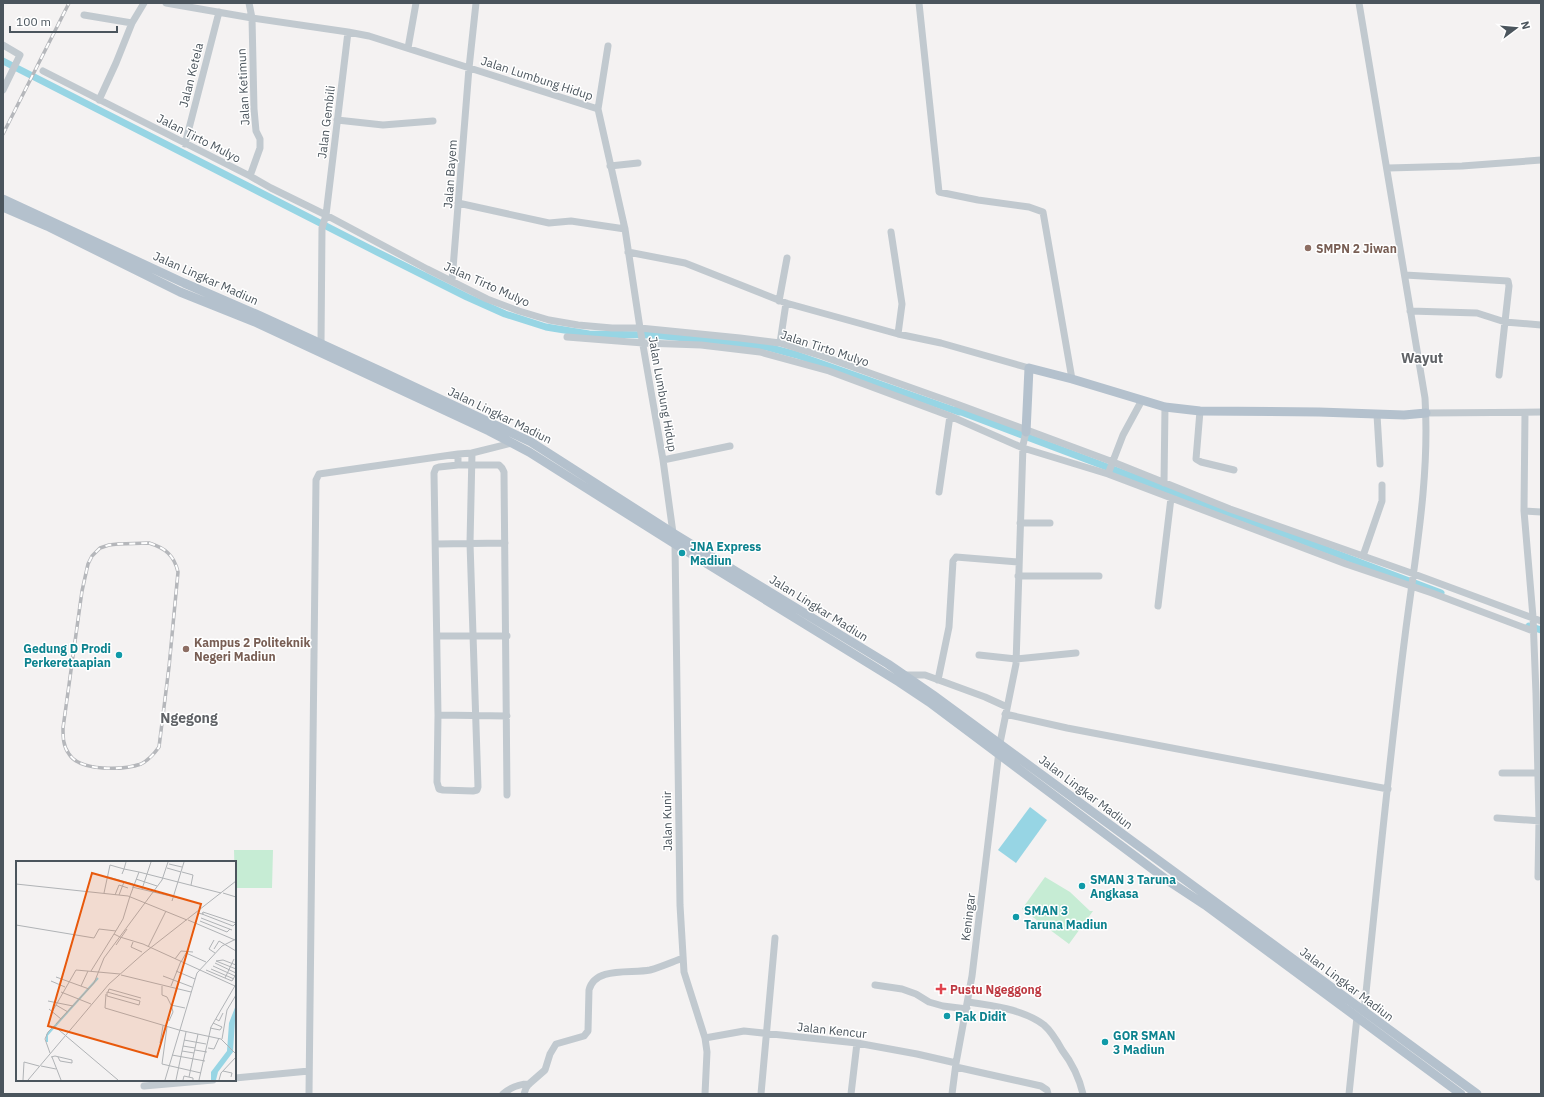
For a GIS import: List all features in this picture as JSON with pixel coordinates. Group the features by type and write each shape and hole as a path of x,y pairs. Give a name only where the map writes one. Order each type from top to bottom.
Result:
{"main road":[{"name":"Jalan Lingkar Madiun","path":"3,199 184,283 321,344 525,439 549,453 902,678 1000,743 1310,970 1361,1015 1458,1093"},
{"name":"Jalan Lingkar Madiun","path":"3,207 180,292 256,322 529,452 675,544 902,678 999,754 1112,839 1361,1015 1477,1094"},
{"path":"1026,431 1029,368 1072,379 1165,407 1200,411 1319,412 1377,415 1426,413"},
{"path":"1112,839 1119,831"}],"street":[{"path":"99,100 132,23 144,3"},
{"name":"Jalan Lumbung Hidup","path":"166,3 252,18 348,32 408,48 598,109 625,229 640,329 663,460 673,533"},
{"name":"Jalan Ketimun","path":"249,3 252,18 254,109 256,131 260,139 260,148 250,176"},
{"path":"408,48 416,3"},
{"name":"Jalan Bayem","path":"452,281 469,68 476,3"},
{"path":"919,3 939,192 1029,207 1043,212 1072,379"},
{"path":"1349,1094 1361,1015 1414,574 1427,452 1425,398 1388,168 1359,3"},
{"name":"Jalan Ketela","path":"185,144 219,12"},
{"path":"84,15 132,23"},
{"name":"Jalan Gembili","path":"321,344 322,228 326,216 348,32"},
{"path":"3,45 20,55 3,90"},
{"path":"598,109 608,46"},
{"name":"Jalan Tirto Mulyo","path":"43,71 487,299 519,311 550,320 595,326 740,338 780,343 822,356 1026,431 1110,468"},
{"path":"337,120 383,124 433,121"},
{"path":"1388,168 1470,165 1541,160"},
{"path":"610,166 638,163"},
{"path":"458,203 549,223 570,221 625,229"},
{"path":"890,232 902,304 898,334"},
{"path":"628,252 685,263 783,302 898,334 941,343 1029,368"},
{"path":"780,343 787,258"},
{"path":"1405,275 1506,280 1508,282 1510,286 1499,375"},
{"path":"1410,311 1477,313 1505,322 1541,325"},
{"path":"568,337 702,345 760,352 829,371 950,416 1023,446 1164,483 1230,509 1541,621"},
{"path":"1110,468 1123,435 1142,400"},
{"path":"1164,483 1165,407"},
{"path":"1200,411 1196,459 1201,462 1234,470"},
{"path":"1426,413 1541,412"},
{"path":"1525,413 1524,511 1533,618 1539,728 1540,820 1538,877"},
{"path":"1377,415 1380,464"},
{"path":"939,492 950,416"},
{"name":"Keningar","path":"952,1094 967,1005 1000,743 1016,660 1018,562 1023,446 1026,431"},
{"path":"309,1094 316,480 319,474 472,453 512,443"},
{"path":"663,460 730,446"},
{"path":"472,453 472,465 470,543 478,787 477,790 473,791 443,790 438,786 434,471 439,467 472,465 499,465 504,472 507,795"},
{"path":"458,454 458,466"},
{"path":"1110,468 1171,498 1533,630"},
{"path":"1363,556 1382,500 1382,485"},
{"path":"1158,606 1171,498"},
{"path":"1524,511 1541,512"},
{"path":"1020,523 1050,523"},
{"path":"436,544 505,543"},
{"name":"Jalan Kunir","path":"675,544 680,905 683,958 686,980 705,1038 707,1052 705,1094"},
{"path":"938,680 949,626 953,561 956,557 1018,562"},
{"path":"1018,576 1099,576"},
{"path":"437,636 506,636"},
{"path":"979,655 1016,660 1076,653"},
{"path":"902,678 919,674 985,696 1006,710 1067,728 1388,789"},
{"path":"438,715 507,716"},
{"path":"1502,773 1539,772"},
{"path":"1497,818 1540,820"},
{"path":"761,1094 775,938"},
{"path":"524,1094 529,1084 545,1070 550,1054 556,1044 584,1036 588,1031 589,990 590,984 595,979 610,974 650,970 683,958"},
{"path":"875,985 902,989 936,1004 967,1005 1016,1011 1035,1019 1045,1026 1070,1061 1081,1085 1083,1094"},
{"name":"Jalan Kencur","path":"705,1038 744,1031 858,1043 917,1054 1041,1086 1047,1090 1048,1094"},
{"path":"851,1094 858,1043"},
{"path":"236,1078 309,1071"},
{"path":"144,1086 202,1081"},
{"path":"503,1094 512,1087 529,1084"}],"green space":[{"path":"234,850 273,850 272,888 236,888 236,861 234,861"},
{"path":"1045,877 1070,892 1090,911 1093,911 1069,944 1022,909"}],"water":[{"path":"1030,807 1047,820 1016,863 998,850"}],"waterway":[{"path":"3,61 369,248 467,297 505,314 546,327 589,334 652,335 767,347 797,355 959,412"},
{"path":"956,410 1441,593"},
{"path":"1529,626 1541,630"}],"railway":[{"path":"3,134 69,3"},
{"path":"149,543 160,547 168,553 174,561 178,572 169,667 159,747 146,761 141,764 124,768 92,767 82,764 69,754 64,741 63,728 82,591 88,564 92,556 100,548 118,544 149,543"}],"place":[{"name":"SMPN 2 Jiwan","path":"1308,248"},
{"name":"JNA Express Madiun","path":"682,553"},
{"name":"Kampus 2 Politeknik Negeri Madiun","path":"186,649"},
{"name":"Gedung D Prodi Perkeretaapian","path":"119,655"},
{"name":"SMAN 3 Taruna Angkasa","path":"1082,886"},
{"name":"SMAN 3 Taruna Madiun","path":"1016,917"},
{"name":"Pustu Ngeggong","path":"941,989"},
{"name":"Pak Didit","path":"947,1016"},
{"name":"GOR SMAN 3 Madiun","path":"1105,1042"}],"district":[{"name":"Wayut","path":"1422,358"},
{"name":"Ngegong","path":"189,718"}]}
